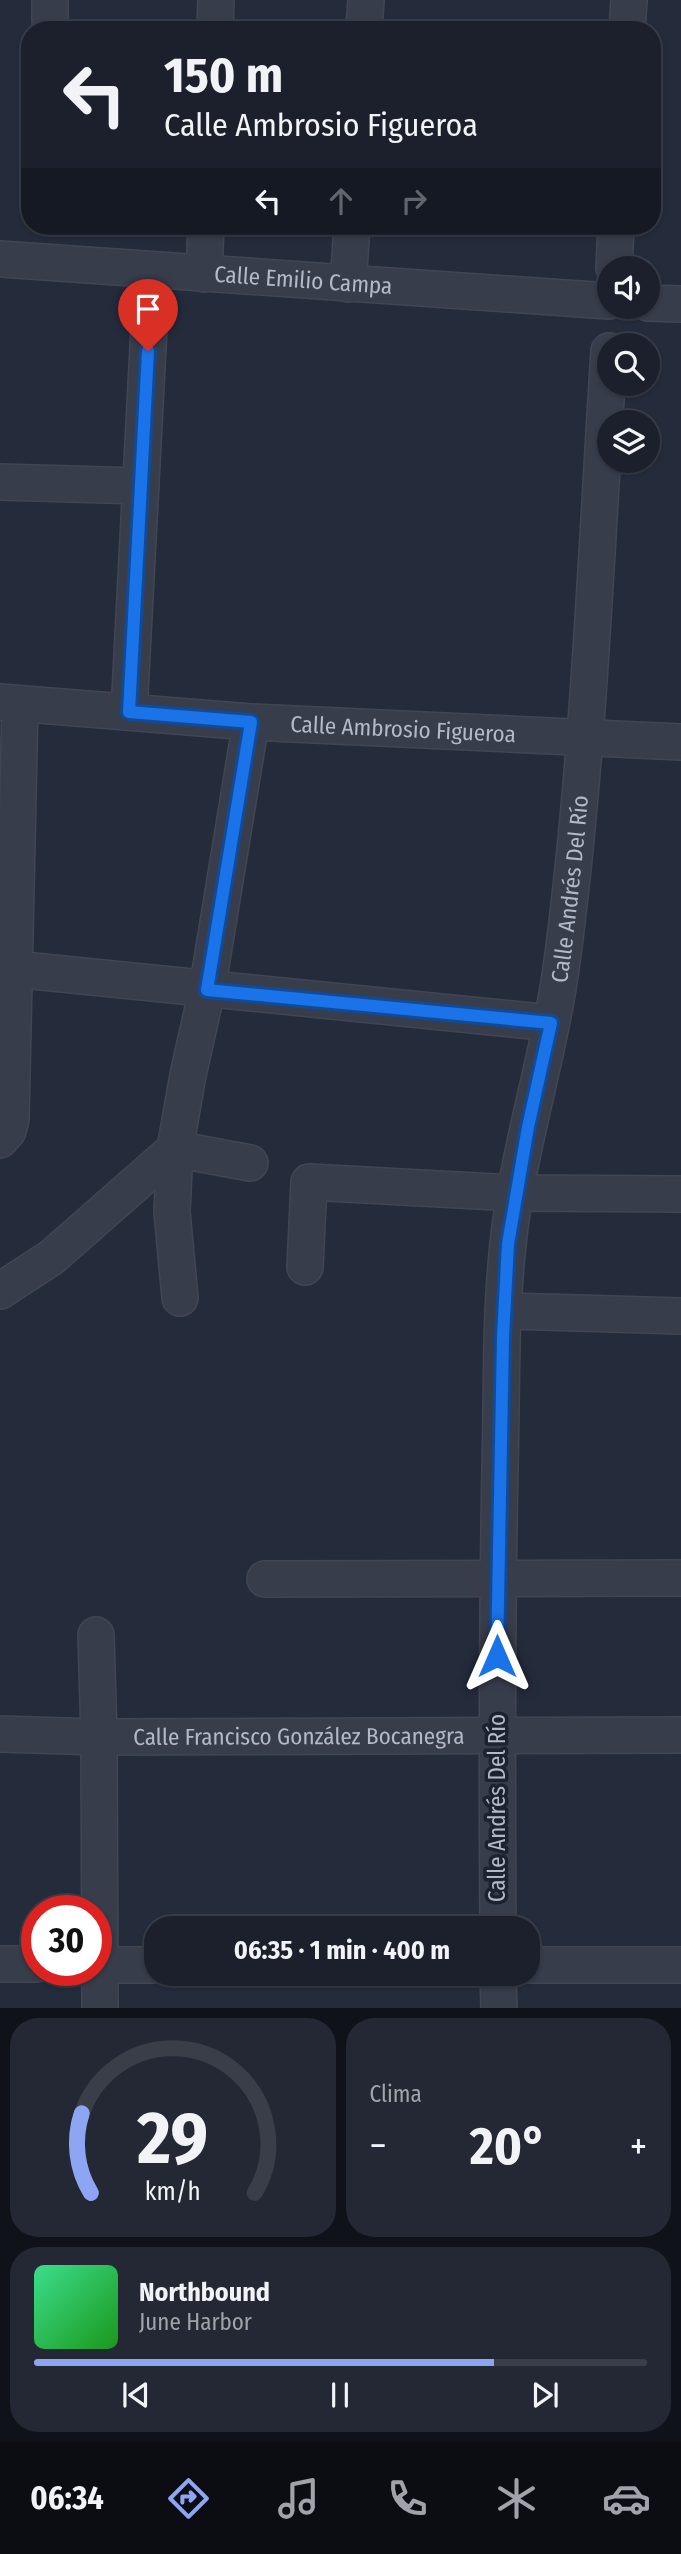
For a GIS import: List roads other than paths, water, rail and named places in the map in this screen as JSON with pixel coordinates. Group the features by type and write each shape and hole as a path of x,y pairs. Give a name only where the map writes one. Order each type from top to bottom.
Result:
{"street":[{"path":"215,21 216,0"},
{"path":"365,21 366,0"},
{"path":"628,21 629,0"},
{"path":"204,274 206,235"},
{"path":"348,285 351,235"},
{"path":"615,256 616,235"},
{"name":"Calle Emilio Campa","path":"0,259 597,300"},
{"path":"129,712 152,270"},
{"path":"660,303 681,304"},
{"name":"Calle Andrés Del Río","path":"498,1916 498,1577 508,1244 515,1193 563,955 584,739 606,396"},
{"path":"0,482 141,486"},
{"path":"1,1139 8,1131 11,1119 13,969 10,703"},
{"name":"Calle Ambrosio Figueroa","path":"10,703 251,722 681,742"},
{"path":"180,1298 172,1212 175,1149 207,990 251,722"},
{"path":"13,969 551,1023"},
{"path":"175,1149 250,1163"},
{"path":"0,1291 52,1257 175,1149"},
{"path":"305,1267 309,1182 515,1193 681,1194"},
{"path":"504,1311 681,1316"},
{"path":"265,1579 681,1578"},
{"path":"96,1635 98,1895"},
{"name":"Calle Francisco González Bocanegra","path":"0,1734 99,1737 681,1735"},
{"path":"0,1964 21,1964"},
{"path":"112,1965 144,1965"},
{"path":"540,1965 681,1965"},
{"path":"99,1986 100,2008"},
{"path":"498,1986 499,2008"}]}
